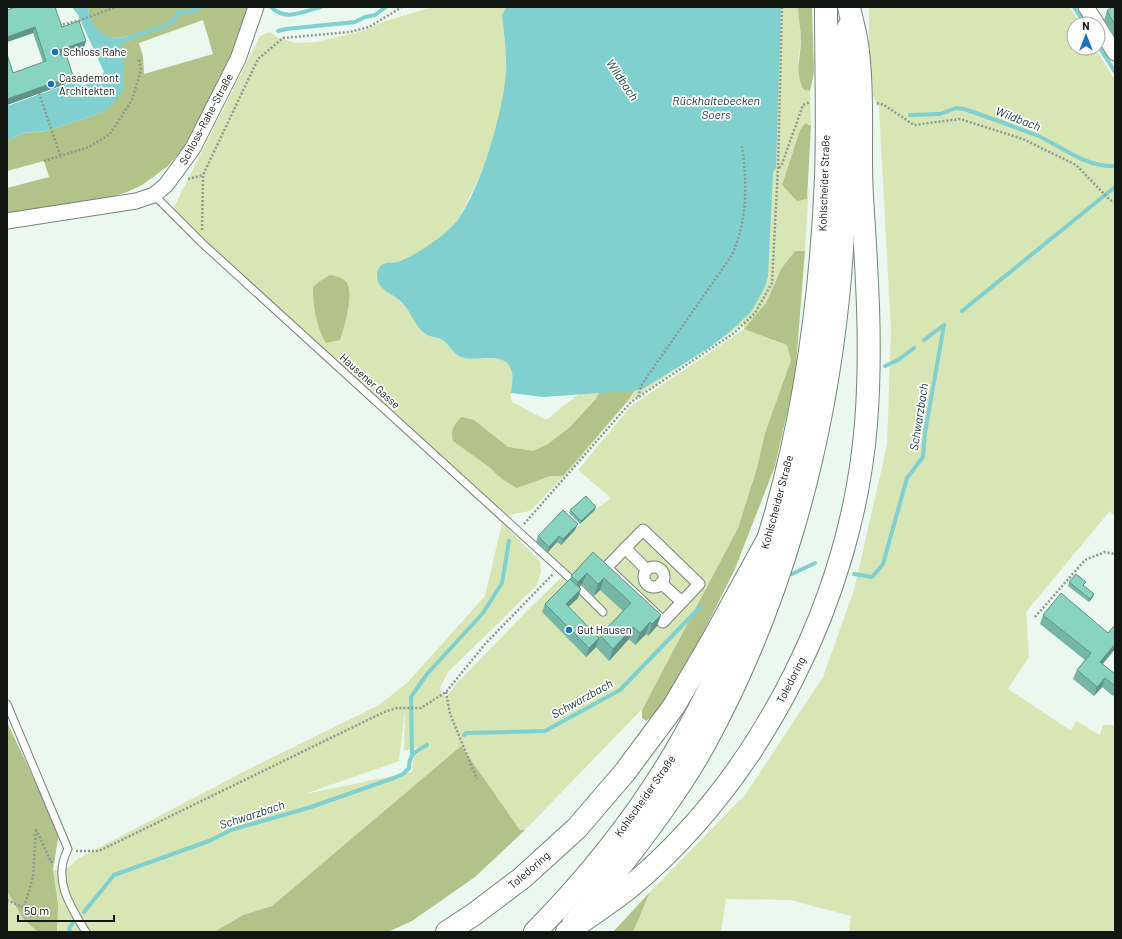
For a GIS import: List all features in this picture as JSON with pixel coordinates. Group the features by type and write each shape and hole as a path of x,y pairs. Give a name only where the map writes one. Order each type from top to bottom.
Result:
{"main road":[{"name":"Kohlscheider Straße","path":"535,932 594,866 632,816 684,737 724,657 767,541 783,487 799,418 809,359 816,301 826,177 826,7"},
{"name":"Kohlscheider Straße","path":"566,932 652,825 704,745 743,664 763,617 788,545 819,420 837,300 845,176 848,7"},
{"name":"Toledoring","path":"566,932 629,888 663,857 702,815 735,773 764,731 794,676 818,621 836,572 856,500 866,424 868,351 868,298 861,184 859,64 848,7"},
{"name":"Toledoring","path":"447,932 473,915 522,878 577,828 624,772 674,706 767,541"}],"street":[{"name":"Schloss-Rahe-Straße","path":"154,196 180,168 193,148 238,59 256,7"},
{"path":"1086,7 1092,16"},
{"path":"1106,39 1115,53"},
{"path":"7,221 136,201 154,196"},
{"path":"643,530 700,584 682,602 663,622 606,568 643,530"},
{"path":"625,548 646,569 643,577 648,585 655,587 661,583 682,602"}],"lane":[{"name":"Hausener Gasse","path":"154,196 202,243 573,581"},
{"path":"579,588 603,612"},
{"path":"7,704 68,849 63,859 61,877 70,906 86,932"}],"path":[{"path":"57,26 78,21 116,7"},
{"path":"202,243 203,175 258,59 283,38 350,32 369,27 402,7"},
{"path":"518,531 574,468 622,410 638,397 734,333 755,314 772,283 778,168 782,7"},
{"path":"44,161 61,158 89,148 110,134 132,100 141,70 139,58"},
{"path":"40,94 61,158"},
{"path":"778,168 782,164 803,105 814,100"},
{"path":"874,102 884,106 914,125 960,119 1023,139 1076,165 1102,190 1109,199 1115,203"},
{"path":"638,397 642,384 732,255 740,237 745,214 742,146"},
{"path":"1035,617 1085,560 1105,552 1115,554"},
{"path":"7,900 24,908 33,877 36,829 51,862 68,849 81,853 99,851 384,712 397,708 421,708 446,692 486,643 558,568"},
{"path":"446,692 450,714 477,779"}],"green space":[{"path":"88,7 249,7 232,56 189,141 168,166 142,185 127,192 100,200 7,215 7,188 49,177 44,161 7,171 7,141 23,133 46,131 103,112 122,43 130,40 128,36 113,38 106,36 95,28 89,15","holes":["203,20 213,54 144,74 143,56 139,43"]},
{"path":"433,7 506,7 502,15 506,72 502,105 488,155 475,187 457,221 452,227 438,239 405,259 398,262 381,265 377,271 377,275 381,286 403,304 424,333 441,339 461,357 469,359 494,358 508,364 511,368 513,378 511,393 512,402 546,420 579,394 760,7 798,7 801,40 798,61 804,90 810,91 811,126 805,123 800,130 782,185 807,199 809,185 805,251 795,251 781,269 766,303 745,329 787,345 791,360 765,433 757,468 738,528 643,708 525,830 520,830 460,747 272,906 243,915 214,932 58,932 53,870 65,870 79,858 251,768 379,705 407,683 485,596 502,523 169,217 260,36 270,32 278,38 297,43 316,42 366,30 382,22","holes":["744,322 744,329 631,406 578,470 611,498 595,510 575,530 557,542 547,553 567,572 457,683 445,698 440,688 448,672 537,585 541,572 540,561 503,523 509,515 530,511 573,467 624,405","405,709 404,751 426,745 414,757 412,772 305,794 399,761"]},
{"path":"798,7 812,7 814,73 810,91 804,90 801,84 799,72 801,41"},
{"path":"869,7 1070,7 1075,16 1066,16 1066,56 1100,56 1115,80 1115,516 1110,511 1026,612 1029,657 1008,689 1071,731 1076,721 1100,735 1103,725 1115,725 1115,932 849,932 851,916 790,900 726,899 721,932 633,932 650,892 745,795 823,677 854,590 887,445 891,331 879,108 869,88"},
{"path":"805,123 811,126 807,199 797,201 782,185 800,130"},
{"path":"795,251 805,251 795,378 775,466 735,569 689,661 655,715 646,721 642,718 642,710 738,528 757,468 765,433 791,360 787,345 744,329 766,303 781,269"},
{"path":"330,275 346,281 349,288 349,303 340,340 326,343 316,316 313,287"},
{"path":"643,378 626,403 563,476 550,476 517,488 502,479 489,467 453,441 453,428 461,417 474,420 508,447 533,451 548,444 569,428 596,399 606,379"},
{"path":"7,722 59,832 53,870 58,905 57,932 38,932 23,919 7,891"},
{"path":"461,746 520,830 525,830 475,877 412,921 388,932 214,932 243,915 272,906"},
{"path":"7,891 23,919 38,932 7,932"},
{"path":"650,892 633,932 613,932"}],"water":[{"path":"72,7 88,7 89,15 100,32 120,38 128,36 130,40 123,43 121,47 124,63 124,89 114,103 103,112 46,131 23,133 7,141 7,106 71,83 84,85 98,80 104,72 78,15"},
{"name":"Rückhaltebecken Soers","path":"506,7 781,7 776,168 773,172 768,277 764,289 751,312 731,331 709,348 641,390 543,397 511,393 512,370 508,364 499,359 469,359 457,355 441,339 424,333 418,327 401,302 383,289 378,280 377,274 383,264 398,262 413,255 438,239 452,227 466,207 474,190 496,128 504,89 506,58 502,15"}],"building":[{"name":"Schloss Rahe","path":"16,7 55,7 62,27 79,21 86,41 59,50 61,56 66,54 73,76 7,99 7,54 13,73 46,61 35,27 7,37 7,10"},
{"path":"1112,7 1115,7 1115,25 1107,11"},
{"path":"586,496 596,507 581,521 570,510"},
{"path":"563,510 578,524 563,539 559,536 549,547 538,536"},
{"path":"593,552 661,615 652,624 650,622 640,633 633,627 613,649 600,635 631,603 604,578 598,584 587,573 578,582 571,576"},
{"path":"1076,574 1086,582 1083,585 1094,594 1090,599 1069,582"},
{"path":"570,579 581,589 566,604 599,638 589,648 545,604"},
{"path":"1061,593 1108,633 1115,626 1115,644 1100,662 1115,674 1115,686 1105,678 1097,687 1077,670 1091,653 1043,615"}],"waterway":[{"path":"129,38 164,26 173,21 180,11 193,11 201,7"},
{"name":"Wildbach","path":"271,7 283,14 289,15 302,13 321,7"},
{"path":"278,31 355,22 365,17 375,15 386,7"},
{"name":"Wildbach","path":"1074,7 1080,16"},
{"name":"Wildbach","path":"1105,56 1115,72"},
{"name":"Wildbach","path":"910,115 940,114 956,108 964,109 1036,135 1094,164 1115,166"},
{"name":"Schwarzbach","path":"962,311 1115,187"},
{"path":"924,340 944,325"},
{"name":"Schwarzbach","path":"854,574 872,577 883,564 907,478 923,457 925,433 944,325"},
{"path":"885,366 898,360 914,348"},
{"path":"412,754 411,697 427,674 483,613 502,583 509,541"},
{"name":"Schwarzbach","path":"792,574 815,563"},
{"name":"Schwarzbach","path":"464,735 466,733 545,731 620,690 700,607"},
{"name":"Schwarzbach","path":"84,912 114,875 209,841 231,830 308,808 394,778 403,774 409,768 409,763 412,756 427,745"},
{"name":"Schwarzbach","path":"70,932 69,929 73,922"}],"place":[{"name":"Schloss Rahe","path":"55,52"},
{"name":"Casademont Architekten","path":"51,84"},
{"name":"Gut Hausen","path":"569,630"}]}
